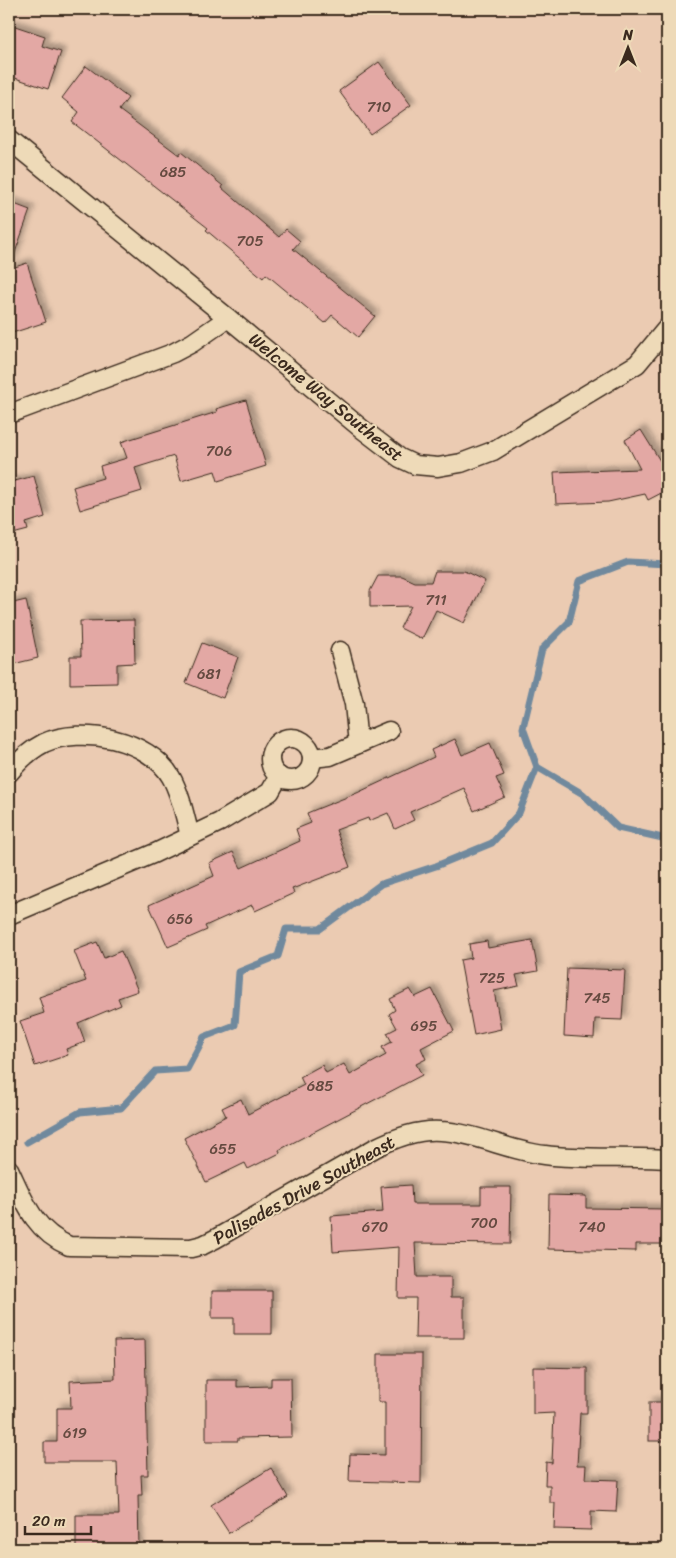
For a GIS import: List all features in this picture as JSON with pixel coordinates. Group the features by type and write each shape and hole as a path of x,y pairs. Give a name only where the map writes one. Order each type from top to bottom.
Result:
{"street":[{"name":"Welcome Way Southeast","path":"9,140 362,430 400,458 415,465 438,466 460,463 493,451 637,364 667,328"},
{"path":"9,414 173,353 192,344 228,318"},
{"path":"340,651 354,704 358,744"},
{"path":"312,758 330,756 389,731"},
{"path":"9,773 18,761 42,744 60,738 98,737 124,742 141,750 159,763 170,776 177,790 190,836"},
{"path":"294,738 301,740 307,745 312,758 308,771 298,779 284,779 278,776 273,772 269,758 271,750 280,740 294,738"},
{"path":"9,915 155,853 220,822 270,792 278,776"},
{"name":"Palisades Drive Southeast","path":"9,1169 35,1221 56,1241 69,1246 191,1248 215,1239 375,1148 396,1138 418,1133 439,1130 462,1134 526,1153 572,1157 667,1159"}],"building":[{"path":"9,24 45,36 42,46 61,52 48,89 9,76"},
{"path":"379,62 411,105 370,134 339,91"},
{"path":"86,66 128,98 119,110 179,155 181,152 223,186 222,188 279,237 286,229 300,241 293,249 375,316 358,337 332,315 325,323 266,274 263,278 206,230 208,228 72,122 79,112 62,98"},
{"path":"9,202 30,210 11,264 9,263"},
{"path":"27,263 46,322 9,334 9,269"},
{"path":"246,400 266,466 218,481 215,471 181,481 174,456 135,468 142,491 80,510 73,487 103,478 100,466 127,458 121,442 217,412 216,409"},
{"path":"641,430 667,472 667,490 648,500 645,494 608,502 556,504 554,472 640,469 625,440"},
{"path":"34,476 45,517 26,523 28,530 9,535 9,481"},
{"path":"435,571 464,571 485,581 464,623 436,610 422,639 400,628 411,606 370,607 370,591 378,576 402,576 415,582 431,582"},
{"path":"26,600 38,658 9,665 9,604"},
{"path":"134,620 135,663 117,664 117,683 70,684 70,656 81,656 80,621"},
{"path":"202,643 238,657 223,698 186,683"},
{"path":"455,739 462,755 490,743 504,775 496,778 505,797 474,811 464,788 410,812 414,820 395,829 388,813 369,821 368,818 336,830 350,867 292,889 294,893 255,911 252,905 205,926 207,930 168,947 149,905 214,876 209,863 233,852 241,868 300,841 296,829 311,823 307,813 357,793 434,757 431,750"},
{"path":"532,940 538,971 516,975 519,986 494,991 501,1029 474,1035 460,960 471,958 469,944 487,941 488,948"},
{"path":"97,942 104,958 121,951 138,991 118,998 121,1005 78,1023 85,1042 66,1049 68,1055 35,1066 20,1021 44,1013 39,997 86,981 74,951"},
{"path":"567,968 625,970 622,1020 595,1019 594,1038 564,1036"},
{"path":"410,989 415,997 432,989 454,1031 421,1048 426,1059 416,1064 422,1075 279,1150 280,1153 248,1169 245,1163 206,1182 184,1138 226,1116 222,1108 241,1099 248,1114 304,1085 300,1077 322,1065 326,1073 344,1064 350,1075 386,1055 382,1047 392,1042 387,1033 397,1028 389,1014 395,1010 390,999"},
{"path":"411,1185 412,1204 481,1204 481,1187 511,1187 510,1244 415,1243 417,1277 451,1277 451,1297 464,1297 464,1338 415,1338 416,1298 398,1298 399,1247 333,1252 331,1216 383,1212 381,1187"},
{"path":"549,1195 586,1196 586,1208 667,1209 667,1244 636,1244 636,1251 548,1249"},
{"path":"212,1291 272,1291 272,1334 234,1334 234,1318 212,1318"},
{"path":"145,1340 148,1475 141,1475 142,1495 138,1495 139,1549 76,1549 76,1515 119,1515 117,1462 44,1462 44,1442 57,1442 57,1408 71,1408 70,1381 115,1379 114,1341"},
{"path":"378,1354 422,1354 421,1483 349,1481 350,1454 385,1455 385,1402 378,1402"},
{"path":"533,1367 587,1368 587,1413 580,1413 577,1465 586,1465 585,1479 618,1480 616,1512 591,1511 591,1530 554,1529 555,1503 550,1503 550,1485 545,1485 546,1462 552,1463 554,1413 533,1414"},
{"path":"271,1378 291,1378 292,1437 238,1438 238,1441 206,1441 206,1380 237,1380 237,1387 271,1386"},
{"path":"649,1402 667,1402 667,1441 649,1441"},
{"path":"271,1468 288,1497 229,1533 211,1505"}],"waterway":[{"path":"667,564 628,562 579,581 569,622 542,649 523,728 537,767 583,794 618,828 667,839"},
{"path":"27,1142 80,1112 121,1108 155,1071 187,1069 204,1037 235,1025 239,972 278,956 286,929 320,929 381,884 436,866 492,843 519,813 537,767"}]}
